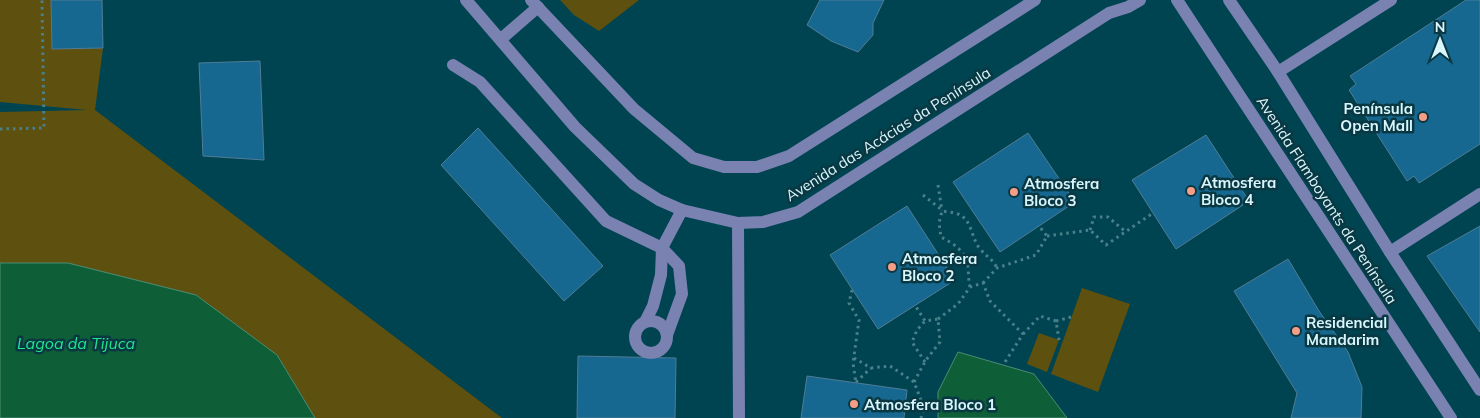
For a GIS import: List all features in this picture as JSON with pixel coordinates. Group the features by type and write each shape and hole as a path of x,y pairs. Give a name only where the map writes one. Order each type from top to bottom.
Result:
{"street":[{"name":"Avenida das Acácias da Península","path":"466,0 575,127 634,184 659,200 682,210 738,223 763,222 798,212 1109,13 1140,0"},
{"path":"501,40 535,4 634,109 693,158 724,167 757,167 789,156 1036,0"},
{"name":"Avenida Flamboyants da Península","path":"1177,0 1451,418"},
{"name":"Avenida Flamboyants da Península","path":"1229,0 1278,72 1390,252 1480,390"},
{"path":"1278,72 1391,0"},
{"path":"453,65 480,82 606,221 662,248 679,266 682,294 667,335"},
{"path":"1390,252 1480,194"},
{"path":"645,322 659,323 665,328 667,342 657,352 643,351 638,346 636,332 645,322 653,306 661,276 662,248 682,210"},
{"path":"738,223 739,418"}],"path":[{"path":"0,129 44,128 42,0"},
{"path":"938,185 942,211 939,223 941,237 955,244 967,261 967,276 970,287"},
{"path":"923,195 942,211 960,214 971,226 973,237 981,250 992,258 997,268"},
{"path":"1090,230 1106,245 1153,213"},
{"path":"1090,230 1094,217 1108,217 1126,232"},
{"path":"1040,226 1047,236"},
{"path":"1047,236 1090,230"},
{"path":"925,362 912,342 916,330 925,321 938,319 958,304 970,287 983,283 997,268 1036,255 1047,236"},
{"path":"983,283 990,301 1023,334"},
{"path":"852,290 849,303 859,320 853,363 856,383 870,368"},
{"path":"915,305 925,321"},
{"path":"1003,365 1023,334 1040,316 1056,321 1071,317"},
{"path":"914,382 925,362 940,342 938,319"},
{"path":"1056,321 1059,340"},
{"path":"854,358 870,368 890,366 914,382 924,408 921,418"}],"shaded area":[{"path":"0,0 51,0 52,49 103,48 95,110 502,418 315,418 277,355 68,263 0,263 0,112 87,110 0,102"},
{"path":"560,0 639,0 599,31 574,15"},
{"path":"1082,288 1130,304 1098,392 1051,374"},
{"path":"1039,333 1059,340 1047,372 1027,364"}],"water":[{"name":"Lagoa da Tijuca","path":"0,263 68,263 196,295 277,355 315,418 0,418"},
{"path":"958,352 1034,374 1067,418 938,418 938,392"}],"building":[{"path":"51,0 102,0 103,48 52,49"},
{"path":"820,0 884,0 873,23 873,35 858,52 831,41 807,25"},
{"name":"Península Open Mall","path":"1466,0 1480,0 1480,144 1419,183 1414,176 1407,181 1349,90 1356,84 1350,76"},
{"path":"260,61 264,160 203,156 199,63"},
{"path":"478,128 603,266 564,301 441,165"},
{"name":"Atmosfera Bloco 3","path":"1028,133 1075,202 1000,252 953,182"},
{"name":"Atmosfera Bloco 4","path":"1206,135 1249,201 1176,249 1132,180"},
{"name":"Atmosfera Bloco 2","path":"907,206 955,280 878,329 830,255"},
{"path":"1480,226 1480,332 1427,256"},
{"name":"Residencial Mandarim","path":"1288,259 1319,311 1348,352 1362,387 1361,418 1291,418 1297,393 1234,291"},
{"path":"578,356 676,358 675,418 577,418"},
{"name":"Atmosfera Bloco 1","path":"807,376 907,390 904,418 801,418"}],"place":[{"name":"Península Open Mall","path":"1423,117"},
{"name":"Atmosfera Bloco 4","path":"1191,191"},
{"name":"Atmosfera Bloco 3","path":"1014,192"},
{"name":"Atmosfera Bloco 2","path":"892,267"},
{"name":"Residencial Mandarim","path":"1296,331"},
{"name":"Atmosfera Bloco 1","path":"854,404"}]}
